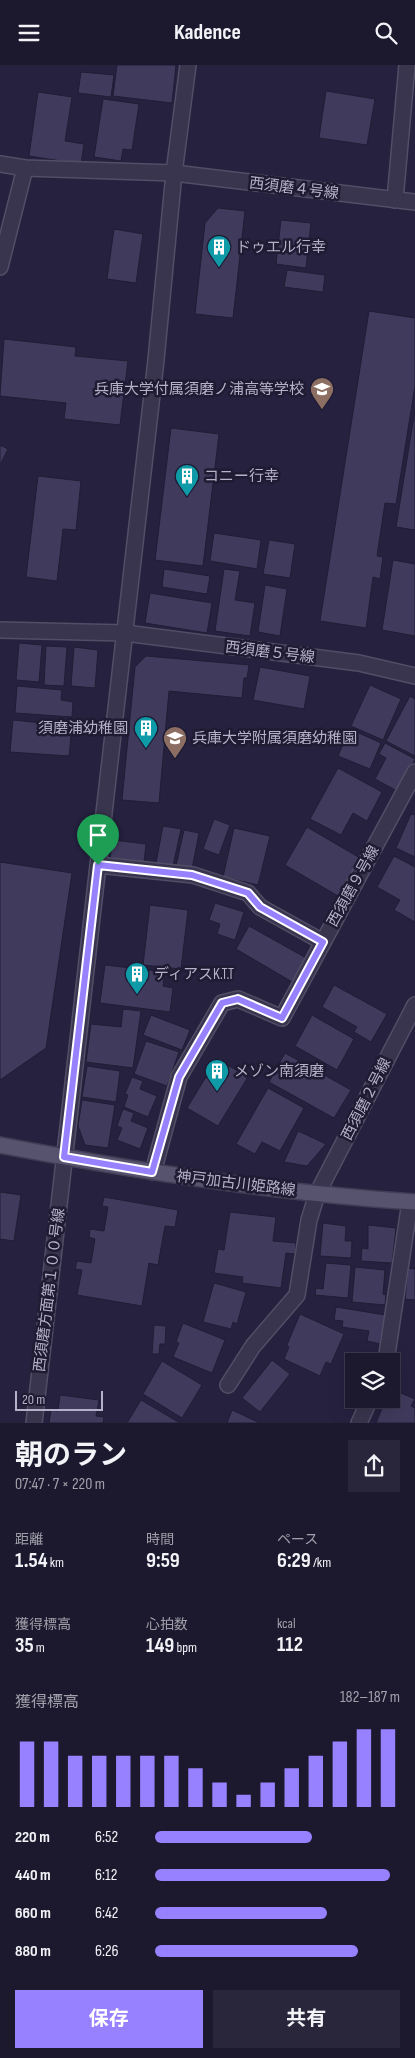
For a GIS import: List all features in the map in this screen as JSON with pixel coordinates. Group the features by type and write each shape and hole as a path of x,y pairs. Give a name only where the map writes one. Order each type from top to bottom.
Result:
{"main road":[{"name":"神戸加古川姫路線","path":"0,1145 152,1172 317,1194 413,1202"}],"street":[{"name":"西須磨方面第１００号線","path":"34,1423 156,361 174,173 188,65"},
{"path":"395,200 407,65"},
{"name":"西須磨４号線","path":"0,164 25,168 174,173 415,202"},
{"path":"0,267 25,168"},
{"name":"西須磨５号線","path":"0,630 125,633 359,663 415,675"},
{"name":"西須磨９号線","path":"152,1172 179,1077 222,1003 238,999 282,1018 415,772"},
{"path":"98,865 192,875 248,893 260,907 323,942"},
{"name":"西須磨２号線","path":"228,1385 253,1346 296,1295 310,1220 317,1194 415,1005"},
{"path":"387,1353 413,1202"},
{"path":"359,1423 366,1408"}],"building":[{"path":"117,65 176,65 172,103 113,96"},
{"path":"81,72 114,75 111,97 78,93"},
{"path":"326,91 375,99 367,145 319,138"},
{"path":"38,92 72,97 65,141 84,144 81,164 29,156"},
{"path":"103,99 139,104 132,150 123,149 121,161 94,157"},
{"name":"ドゥエル行幸","path":"218,208 245,211 233,318 195,314 205,223"},
{"path":"281,220 311,223 306,268 276,264"},
{"path":"114,229 143,234 136,283 107,279"},
{"path":"287,270 325,275 323,292 284,287"},
{"path":"369,311 415,318 415,386 396,504 385,503 377,556 383,557 380,579 373,577 366,628 320,621"},
{"path":"4,339 76,347 75,356 128,361 120,425 64,419 66,403 0,396"},
{"path":"415,410 415,530 396,527"},
{"name":"コニー行幸","path":"171,428 219,434 203,566 155,560"},
{"path":"0,445 8,449 0,465"},
{"path":"38,476 81,481 76,530 63,529 57,581 26,577"},
{"path":"214,533 261,540 257,569 210,561"},
{"path":"269,540 295,544 290,578 263,574"},
{"path":"393,560 415,564 415,636 382,630"},
{"path":"164,569 210,576 207,594 162,587"},
{"path":"224,569 240,571 235,600 255,603 250,636 215,631"},
{"path":"265,585 287,589 280,636 258,632"},
{"path":"150,593 212,603 207,633 145,623"},
{"path":"19,643 42,645 39,682 16,680"},
{"path":"46,646 67,647 64,686 44,685"},
{"path":"74,647 98,650 95,688 71,686"},
{"name":"須磨浦幼稚園","path":"146,656 249,665 247,678 244,678 242,698 169,691 159,803 122,800 135,667"},
{"path":"260,667 310,676 304,709 253,700"},
{"path":"370,685 401,699 383,740 351,726"},
{"path":"17,686 62,690 61,700 73,702 72,717 15,713"},
{"path":"410,696 415,699 415,756 386,741"},
{"path":"13,720 72,726 69,756 10,752"},
{"path":"350,729 381,743 370,769 338,756"},
{"path":"385,743 415,759 399,792 375,779 386,758 379,754"},
{"path":"338,768 382,792 367,821 353,813 341,835 310,819"},
{"path":"411,814 415,815 415,857 396,848"},
{"path":"214,819 230,825 219,855 203,849"},
{"path":"163,826 181,829 173,866 156,863"},
{"path":"307,827 360,858 338,896 285,865"},
{"path":"234,828 270,836 258,885 223,877"},
{"path":"184,830 199,833 192,869 176,866"},
{"path":"113,840 146,844 144,862 110,858"},
{"path":"394,856 415,867 415,922 394,910 400,900 377,887"},
{"path":"0,862 72,873 46,1048 0,1080"},
{"path":"215,903 244,912 235,940 217,934 220,924 209,920"},
{"name":"ディアスK.T.T","path":"150,905 188,910 181,969 143,965"},
{"path":"249,926 308,959 294,983 236,949"},
{"name":"ディアスK.T.T","path":"105,965 165,972 163,986 173,988 170,1012 100,1003"},
{"path":"334,985 387,1014 371,1042 354,1032 357,1027 322,1007"},
{"path":"123,1009 141,1011 133,1068 86,1062 91,1024 121,1027"},
{"path":"151,1015 190,1030 182,1050 143,1035"},
{"path":"312,1015 354,1039 337,1070 295,1046"},
{"path":"146,1041 179,1052 167,1086 134,1074"},
{"path":"285,1053 351,1090 334,1118 269,1082"},
{"name":"メゾン南須磨","path":"217,1059 248,1077 218,1126 187,1108"},
{"path":"87,1066 120,1071 116,1102 82,1097"},
{"path":"132,1077 143,1081 140,1089 157,1096 148,1117 124,1107 128,1095 125,1094"},
{"path":"268,1088 304,1108 280,1151 262,1142 255,1154 236,1144"},
{"path":"82,1100 115,1105 108,1148 85,1145 78,1126"},
{"path":"123,1109 134,1113 131,1121 148,1128 140,1149 117,1140 122,1128 117,1126"},
{"path":"298,1131 326,1144 307,1166 284,1162"},
{"path":"0,1192 21,1195 14,1241 0,1239"},
{"path":"104,1197 178,1210 175,1227 165,1226 158,1265 149,1263 142,1306 77,1295 82,1270 75,1269 77,1261 91,1263 95,1239 89,1237 90,1229 104,1231 108,1207 102,1206"},
{"path":"230,1212 276,1217 273,1241 296,1243 295,1254 286,1253 281,1288 242,1283 243,1277 214,1273 218,1249 224,1250"},
{"path":"323,1223 346,1226 345,1241 352,1241 351,1258 320,1256"},
{"path":"368,1225 396,1228 392,1263 361,1261 362,1248 368,1249"},
{"path":"326,1263 351,1265 348,1298 315,1295 316,1288 323,1289"},
{"path":"355,1267 385,1270 383,1294 386,1295 385,1305 352,1302"},
{"path":"408,1268 415,1269 415,1300 405,1299"},
{"path":"214,1283 246,1292 237,1324 233,1322 231,1329 203,1322"},
{"path":"336,1307 385,1315 380,1344 367,1341 369,1331 342,1327 343,1321 334,1320"},
{"path":"300,1314 344,1334 331,1364 326,1362 320,1376 284,1359 289,1347 287,1345"},
{"path":"183,1323 225,1340 212,1373 173,1357 179,1343 176,1342"},
{"path":"154,1325 166,1326 165,1344 160,1344 159,1354 152,1354"},
{"path":"272,1360 290,1374 260,1412 242,1398"},
{"path":"162,1361 202,1385 182,1418 143,1394"},
{"path":"400,1393 415,1399 411,1406 415,1408 415,1423 376,1423 382,1408 400,1408"},
{"path":"60,1395 99,1400 96,1416 104,1417 103,1423 49,1423 51,1410 58,1411"},
{"path":"141,1400 180,1423 127,1423"},
{"path":"232,1410 260,1423 227,1423"}],"place":[{"name":"ドゥエル行幸","path":"219,268"},
{"name":"兵庫大学付属須磨ノ浦高等学校","path":"322,410"},
{"name":"コニー行幸","path":"187,497"},
{"name":"須磨浦幼稚園","path":"146,749"},
{"name":"兵庫大学附属須磨幼稚園","path":"175,759"},
{"name":"ディアスK.T.T","path":"137,995"},
{"name":"メゾン南須磨","path":"217,1092"}],"route":[{"path":"98,865 192,875 248,893 260,907 323,942 282,1018 238,999 222,1003 179,1077 152,1172 64,1157 98,865"}]}
